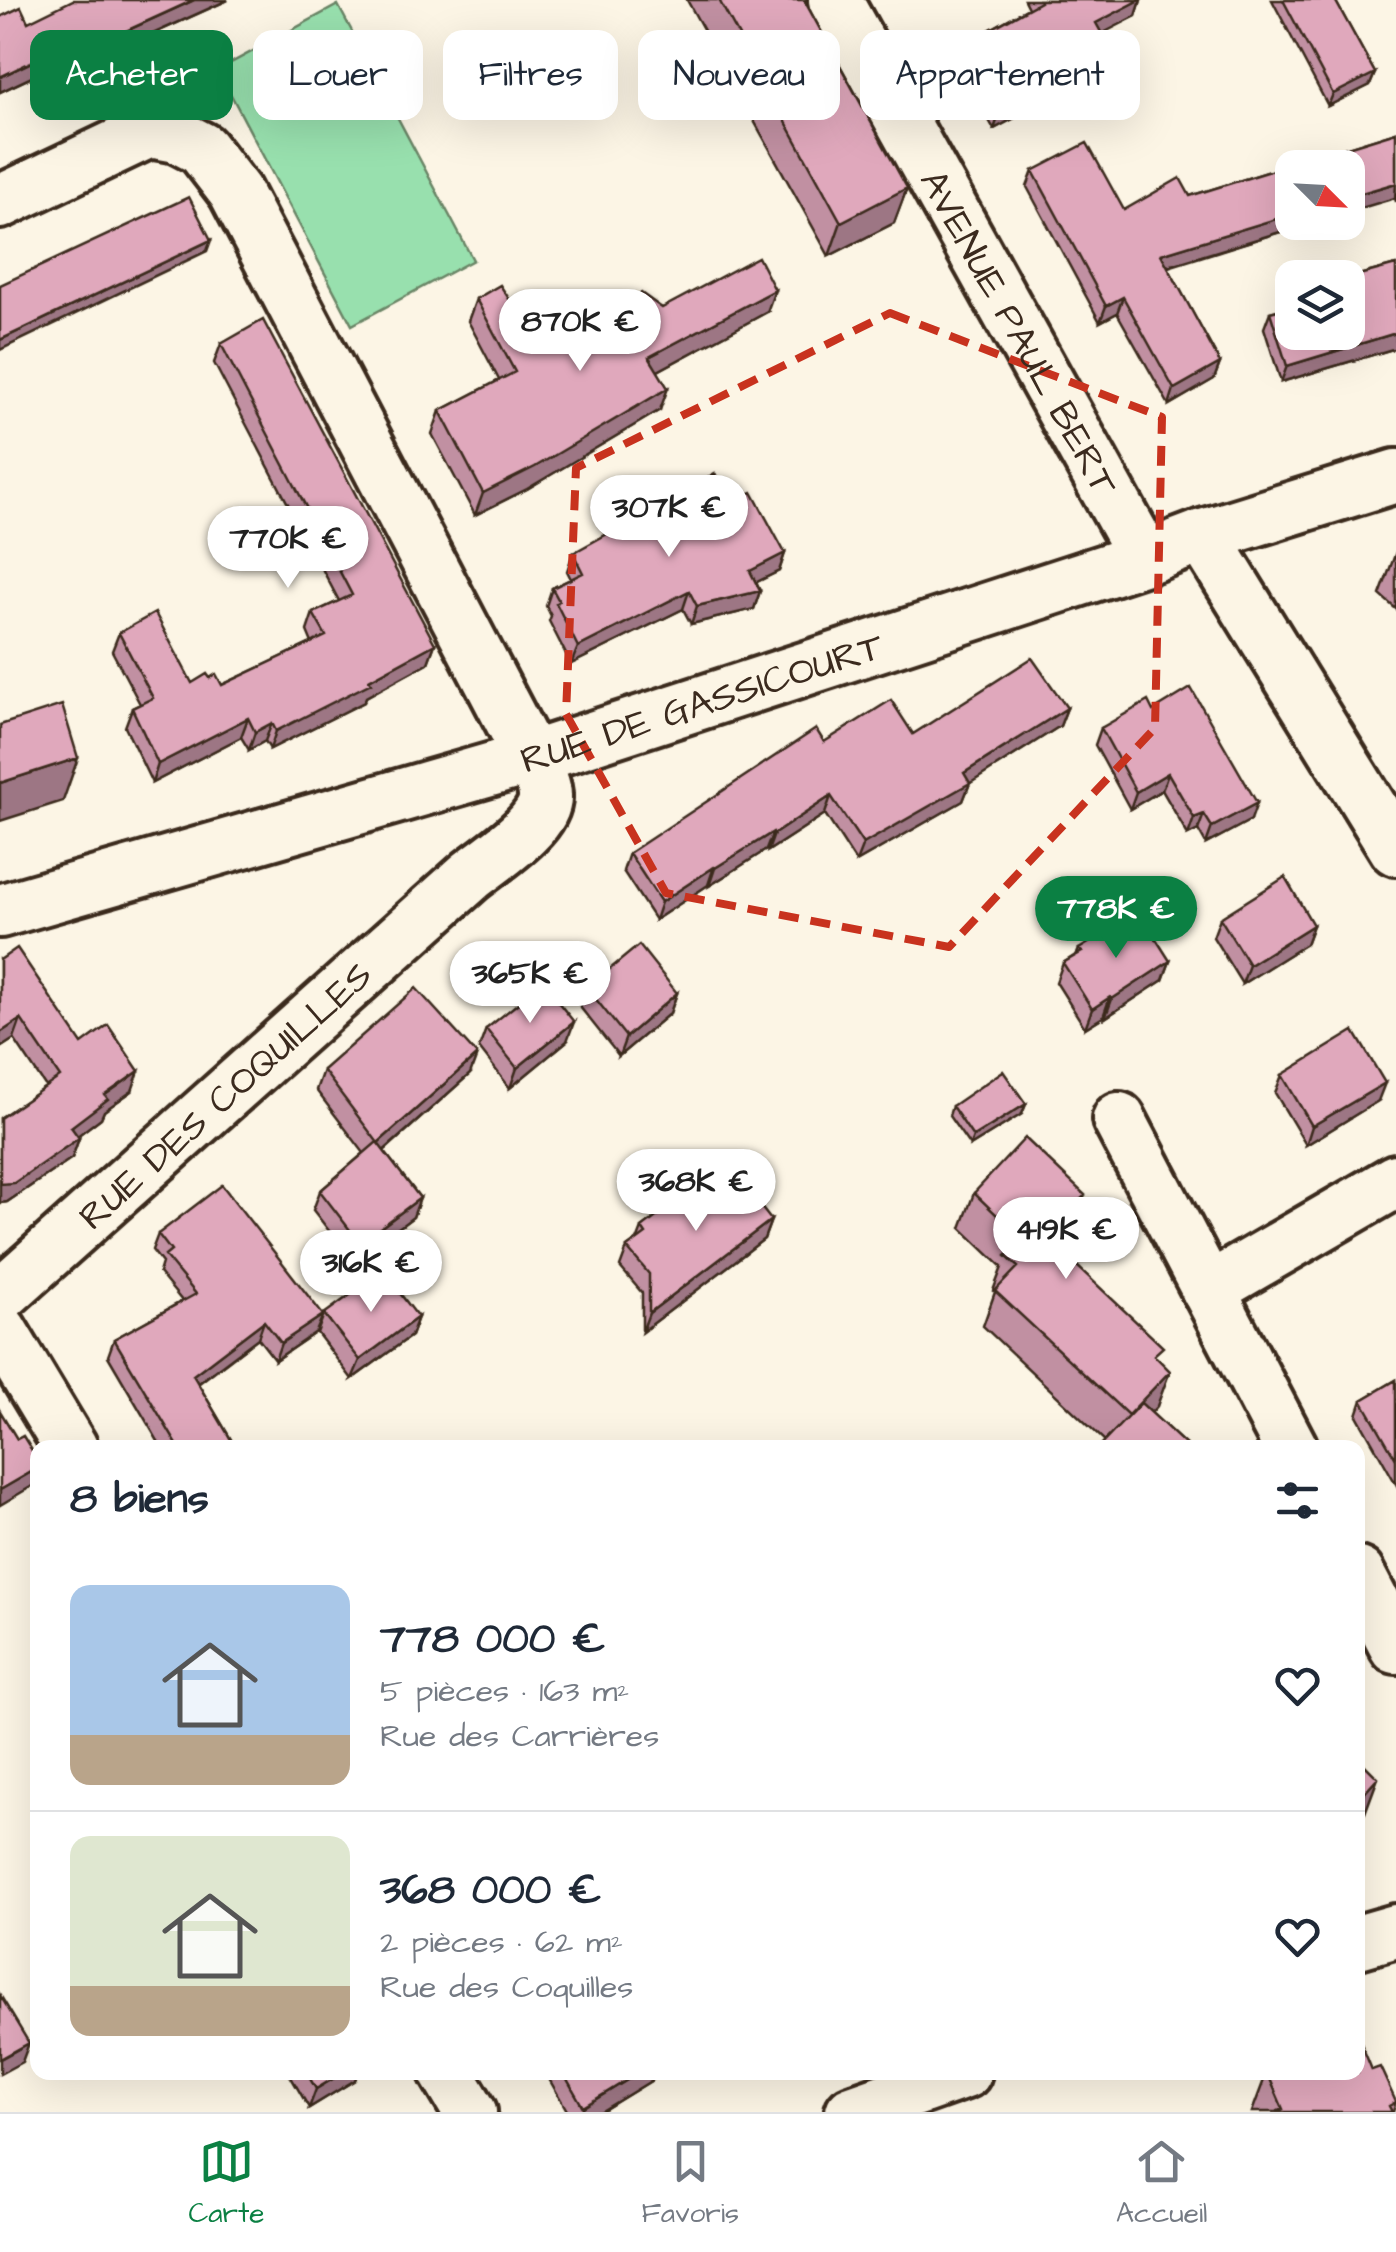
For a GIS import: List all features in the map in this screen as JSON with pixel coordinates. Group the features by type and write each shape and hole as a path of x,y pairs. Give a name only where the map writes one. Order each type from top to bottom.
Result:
{"street":[{"name":"AVENUE PAUL BERT","path":"835,0 1145,558"},
{"name":"RUE DES COQUILLES","path":"0,202 149,131 177,136 202,148 235,192 531,758 546,796 536,822 455,889 0,1296"},
{"name":"RUE DE GASSICOURT","path":"0,911 531,758 1396,476"},
{"path":"1203,536 1396,849"},
{"path":"1119,1119 1287,1440"},
{"path":"1208,1290 1396,1181"},
{"path":"0,1330 66,1440"},
{"path":"1365,1587 1396,1647"},
{"path":"1365,1940 1396,1930"},
{"path":"451,2080 470,2112"},
{"path":"852,2112 942,2080"}],"highlighted area":[{"path":"890,313 1162,417 1155,728 949,947 666,893 566,714 576,468"}],"green space":[{"path":"338,5 351,30 292,30"},
{"path":"253,51 253,120 399,120 473,260 352,325 233,99 233,62"}],"building":[{"path":"73,0 194,0 128,30 30,30 30,63 0,77 0,17 21,7 28,22"},
{"path":"719,0 804,0 820,30 735,30"},
{"path":"1140,0 1096,23 1100,30 989,30 1040,2"},
{"path":"1283,0 1335,0 1375,73 1333,94"},
{"path":"840,66 860,102 860,120 870,120 907,188 841,222 785,120 840,120"},
{"path":"1396,132 1396,183 1365,192 1365,150 1338,150"},
{"path":"1087,143 1124,210 1180,178 1190,196 1275,170 1275,219 1161,254 1220,363 1174,389 1123,297 1106,306 1033,171"},
{"path":"189,197 211,240 0,340 0,285"},
{"path":"758,257 775,290 649,357 668,388 535,467 483,493 440,411 515,372 476,299 500,285 540,346 641,293 662,308"},
{"path":"1396,265 1396,333 1365,342 1365,273"},
{"path":"263,320 435,644 369,680 371,683 276,731 272,723 255,732 248,718 158,764 132,708 153,698 119,633 155,613 192,683 207,674 210,678 216,674 222,685 326,636 313,613 352,595 221,344"},
{"path":"1282,350 1340,350 1287,366"},
{"path":"715,474 732,501 752,492 785,553 750,571 760,591 697,606 689,591 578,647 552,588 583,573 573,553"},
{"path":"1032,658 1067,708 964,773 970,783 863,844 831,796 661,902 629,853 816,729 824,742 891,700 913,734"},
{"path":"1191,688 1257,803 1212,827 1204,814 1194,818 1168,773 1136,792 1101,728 1148,701 1153,711"},
{"path":"62,705 78,758 0,783 0,725"},
{"path":"1285,877 1313,925 1249,965 1220,918"},
{"path":"1139,912 1170,961 1092,1009 1063,963"},
{"path":"639,945 677,993 626,1037 587,988"},
{"path":"17,948 82,1044 108,1025 139,1071 105,1095 108,1099 71,1127 79,1138 14,1183 0,1184 0,1118 60,1077 21,1019 0,1033 0,960"},
{"path":"543,983 574,1022 517,1068 486,1029"},
{"path":"416,988 477,1055 378,1143 323,1070"},
{"path":"1354,1031 1385,1083 1312,1126 1282,1075"},
{"path":"1003,1071 1026,1104 973,1137 952,1106"},
{"path":"1025,1138 1085,1195 1062,1219 1074,1231 1057,1247 1163,1347 1154,1355 1170,1371 1128,1415 995,1291 1018,1267 1006,1256 1022,1239 974,1193"},
{"path":"377,1142 420,1198 360,1243 320,1191"},
{"path":"729,1166 771,1220 649,1313 649,1274 627,1248 646,1234 642,1228 705,1179 708,1182"},
{"path":"222,1185 323,1315 281,1343 264,1321 193,1375 231,1440 174,1440 114,1339 196,1294 165,1256 171,1251 158,1234"},
{"path":"383,1271 418,1317 360,1360 324,1314"},
{"path":"1396,1380 1396,1459 1362,1400"},
{"path":"1141,1403 1180,1440 1106,1440"},
{"path":"0,1411 17,1439 23,1436 30,1447 30,1473 0,1490"},
{"path":"1365,1765 1378,1778 1365,1792"},
{"path":"0,1995 29,2043 0,2059"},
{"path":"1365,2053 1372,2070 1380,2067 1396,2102 1389,2106 1392,2112 1276,2112 1283,2109 1270,2080 1365,2080"},
{"path":"311,2080 331,2080 316,2089"},
{"path":"568,2080 627,2080 583,2107"}]}
